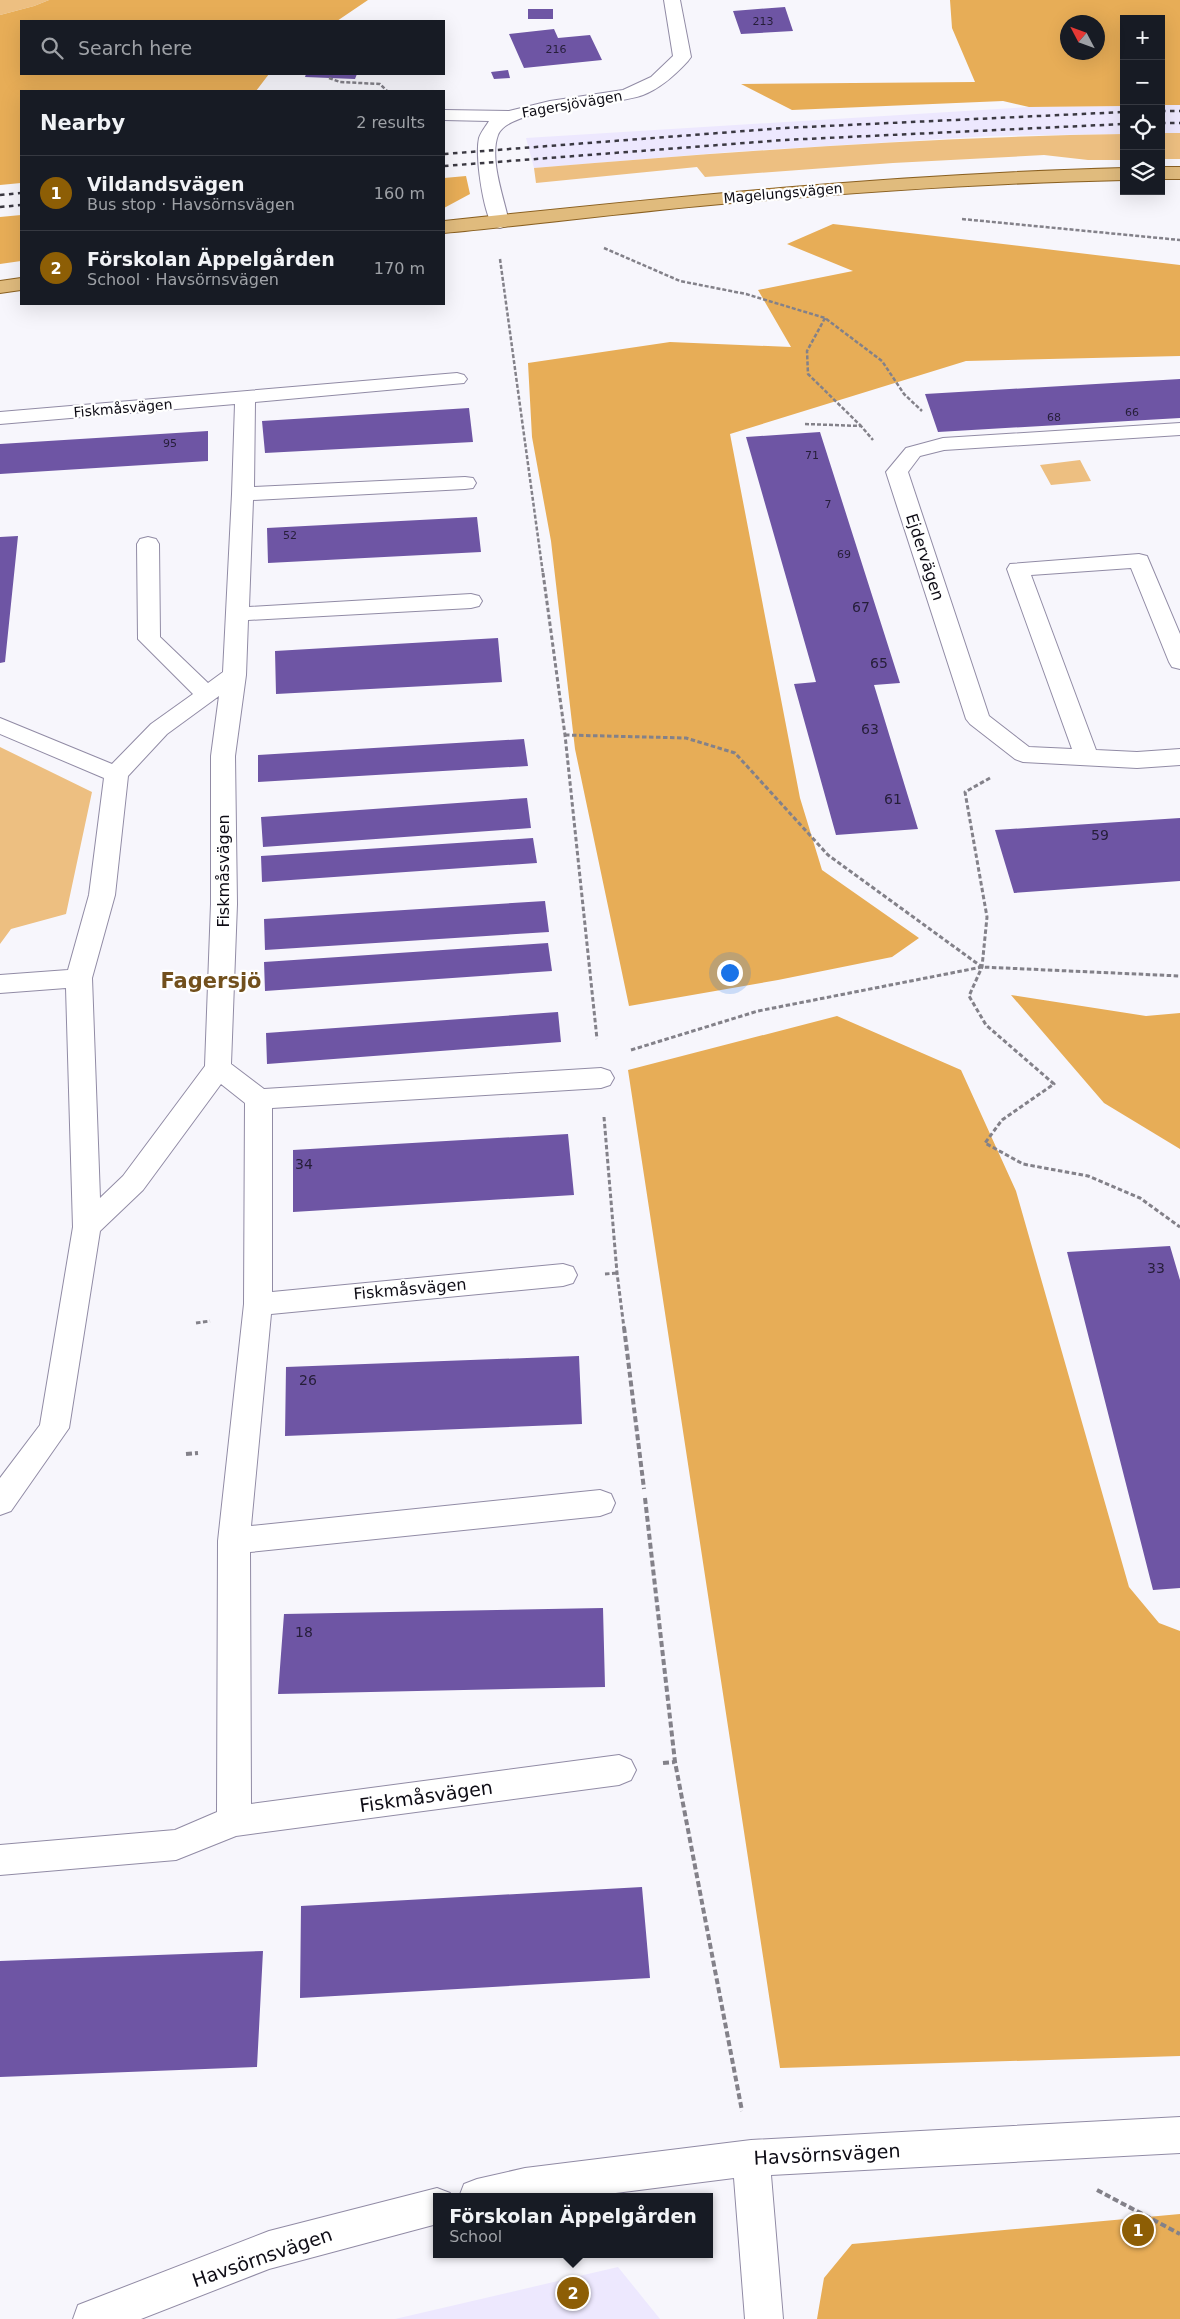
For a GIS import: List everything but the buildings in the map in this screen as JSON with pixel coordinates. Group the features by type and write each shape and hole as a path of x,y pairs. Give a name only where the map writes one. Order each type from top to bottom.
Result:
{"main road":[{"path":"1165,173 1180,173"},
{"name":"Magelungsvägen","path":"445,228 798,190 991,178 1120,174"},
{"path":"0,287 20,284"}],"street":[{"name":"Fagersjövägen","path":"500,222 487,150 492,126 508,116 531,109 628,95 652,85 665,76 682,57 672,0"},
{"path":"445,115 508,116"},
{"name":"Fiskmåsvägen","path":"0,418 457,379"},
{"name":"Fiskmåsvägen","path":"218,1068 224,904 223,756 234,675 243,494 245,398"},
{"path":"923,449 953,443 1180,429"},
{"name":"Ejdervägen","path":"923,449 897,472 978,718 1023,754"},
{"path":"243,494 465,483"},
{"path":"148,544 149,639 207,694"},
{"path":"1087,758 1018,569 1139,561 1180,662"},
{"path":"237,614 471,601"},
{"path":"0,1502 54,1428 87,1226 79,978 102,895 116,774 159,729 234,675"},
{"path":"0,725 116,774"},
{"path":"1023,754 1137,760 1180,757"},
{"path":"0,984 79,978"},
{"path":"87,1226 133,1183 218,1068 259,1099 600,1069"},
{"path":"234,1821 234,1541 258,1304 259,1099"},
{"name":"Fiskmåsvägen","path":"258,1304 563,1275"},
{"path":"234,1541 600,1503"},
{"name":"Fiskmåsvägen","path":"0,1860 176,1845 234,1821 619,1770"},
{"name":"Havsörnsvägen","path":"494,2193 525,2186 751,2158 1180,2134"},
{"path":"751,2158 764,2319"},
{"name":"Havsörnsvägen","path":"92,2319 269,2250 433,2207"}],"path":[{"path":"329,78 340,82 380,84 386,90"},
{"path":"958,219 1180,240"},
{"path":"598,248 613,246"},
{"path":"604,248 630,261 680,281 746,294 825,318 882,361 904,394 924,413 923,449 882,451 861,426 808,374 807,351 825,318"},
{"path":"499,257 565,735 600,1069 617,1273 652,1552 675,1762 751,2158"},
{"path":"804,424 861,426"},
{"path":"565,735 686,738 735,754 828,855 982,967"},
{"path":"1023,754 989,779 965,792 987,917 982,967 969,996 986,1025 1054,1084 1002,1120 985,1143 1023,1164 1088,1176 1131,1194 1140,1198 1180,1227"},
{"path":"600,1069 758,1011 982,967 1084,970 1180,976"}],"shaded area":[{"path":"0,0 49,0 0,15"},
{"path":"49,0 368,0 338,20 20,20 20,75 268,75 257,90 20,90 20,183 0,185 0,15"},
{"path":"950,0 1180,0 1180,105 1165,105 1165,15 1120,15 1120,106 1029,107 1003,101 792,110 741,84 975,82 952,28"},
{"path":"1165,105 1180,105 1180,133 1165,133"},
{"path":"1120,106 1120,134 990,136 731,152 534,168 526,138 1029,107"},
{"path":"1165,133 1180,133 1180,159 1165,159"},
{"path":"1120,134 1120,160 1088,160 1044,155 893,163 705,177 697,167 536,183 534,168 755,151 976,138"},
{"path":"466,176 470,194 445,207 445,178"},
{"path":"20,215 20,261 0,264 0,217"},
{"path":"833,224 1180,265 1180,356 966,361 730,434 800,798 822,870 919,938 892,957 778,980 629,1006 575,749 551,541 532,437 528,363 670,342 791,347 758,290 853,271 787,244"},
{"path":"1080,460 1091,481 1051,485 1040,465"},
{"path":"0,747 92,792 66,914 11,929 0,944"},
{"path":"1011,995 1146,1016 1180,1013 1180,1149 1104,1103"},
{"path":"837,1016 961,1070 1016,1191 1129,1587 1159,1623 1180,1631 1180,2056 780,2068 628,1070"},
{"path":"1180,2214 1180,2319 817,2319 824,2278 852,2244"},
{"path":"618,2267 660,2319 395,2319"}],"railway":[{"path":"1165,111 1180,111"},
{"path":"445,154 784,128 1120,112"},
{"path":"1165,123 1180,123"},
{"path":"445,166 784,140 1120,124"},
{"path":"0,195 20,193"},
{"path":"0,207 20,205"}],"place":[{"name":"Vildandsvägen","path":"1138,2230"},
{"name":"Förskolan Äppelgården","path":"573,2293"}],"district":[{"name":"Fagersjö","path":"211,981"}]}
